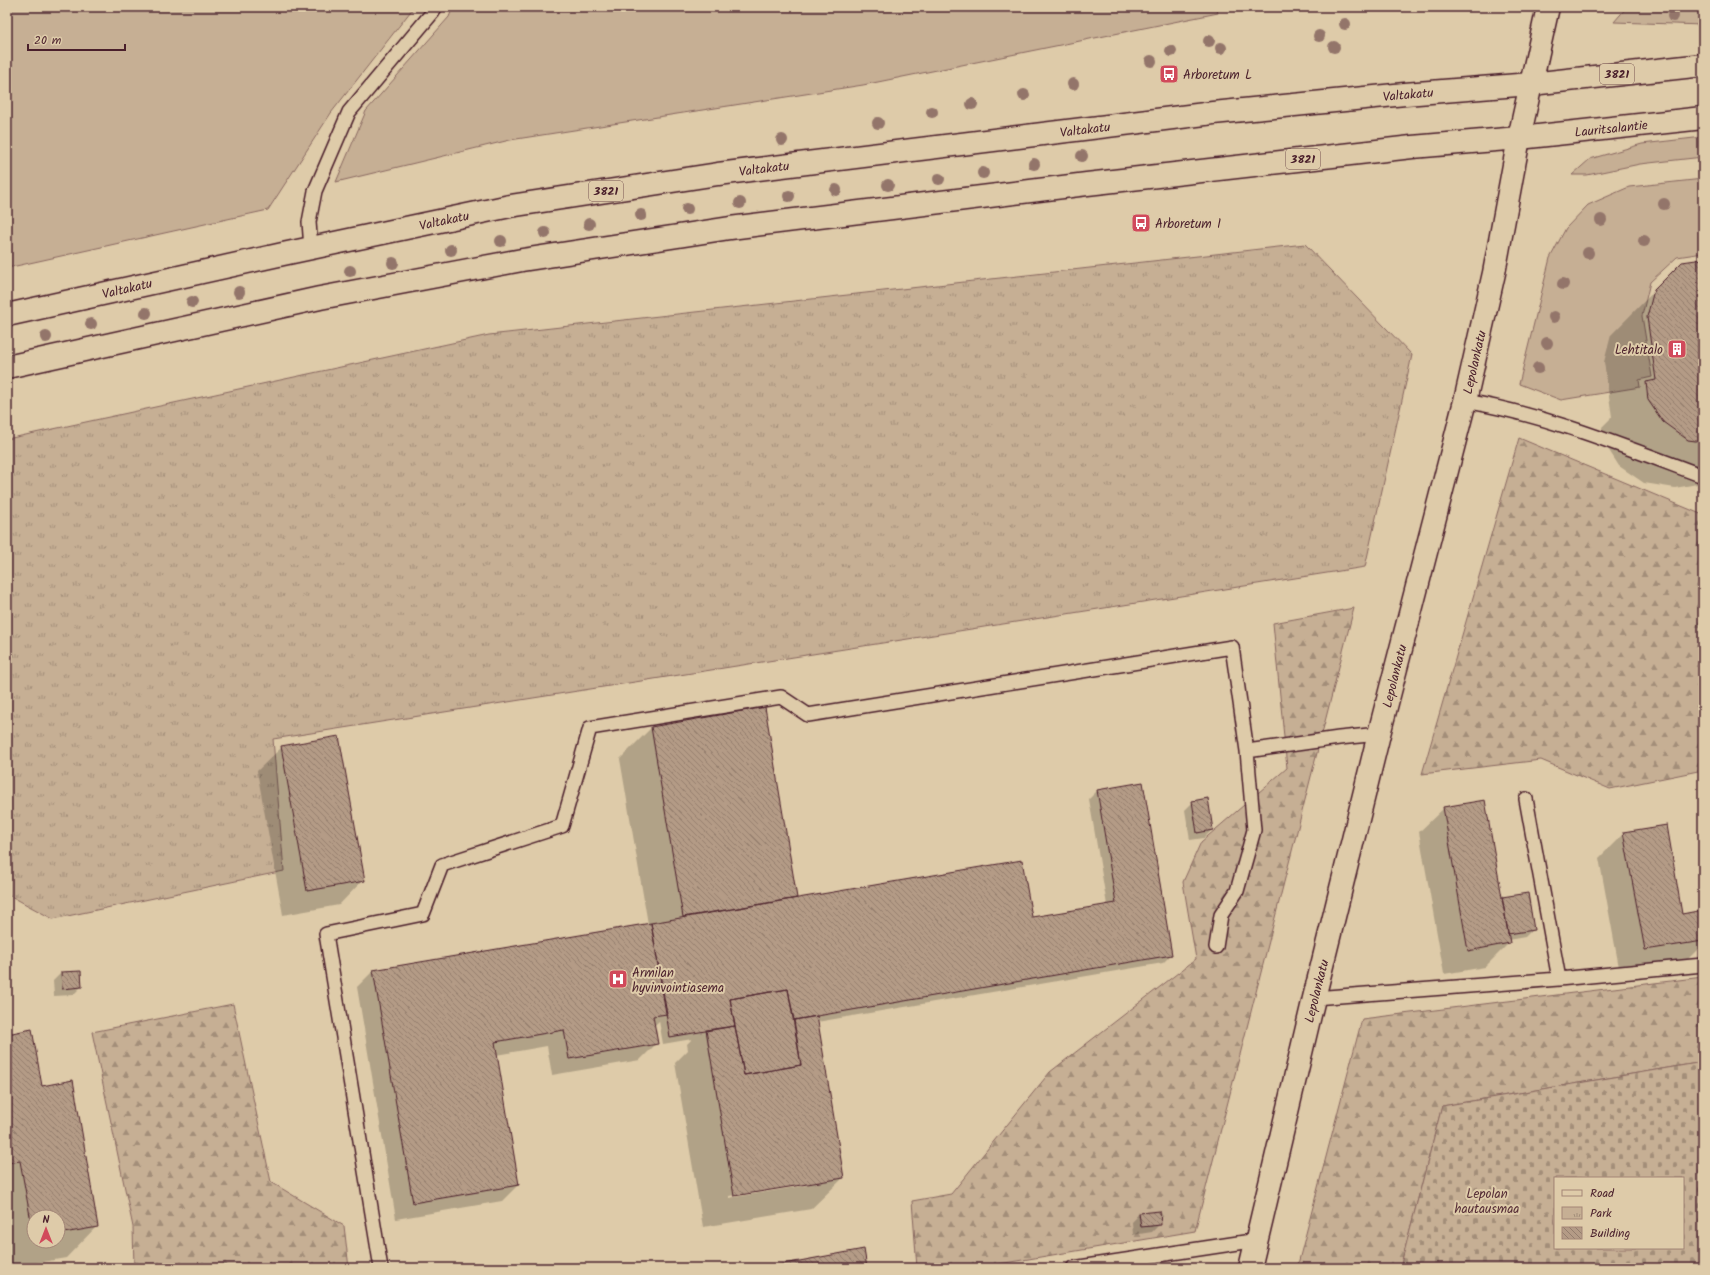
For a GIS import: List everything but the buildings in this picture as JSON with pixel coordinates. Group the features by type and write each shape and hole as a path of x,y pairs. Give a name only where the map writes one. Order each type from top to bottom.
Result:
{"main road":[{"name":"Lepolankatu","path":"1250,1268 1258,1240 1314,998 1379,734 1465,401 1494,273 1519,138 1548,7"},
{"name":"3821","path":"1531,84 1703,65"},
{"name":"Valtakatu","path":"7,315 510,206 718,174 1213,113 1405,94 1531,84"},
{"name":"Lauritsalantie","path":"1519,138 1703,118"},
{"name":"3821","path":"7,367 320,298 529,258 730,228 1087,184 1412,147 1519,138"}],"lane":[{"path":"311,248 309,222 315,191 349,112 433,12 435,7"},
{"path":"1465,401 1518,411 1599,437 1703,476"},
{"path":"381,1268 326,934 423,914 442,865 562,826 590,728 781,697 808,715 1232,647 1247,751 1254,830 1237,891 1221,915 1216,947"},
{"path":"1247,751 1379,734"},
{"path":"1526,800 1559,979"},
{"path":"1314,998 1559,979 1703,965"},
{"path":"1073,1268 1258,1240"}],"green space":[{"path":"7,7 414,7 331,113 268,210 7,268"},
{"path":"453,7 1216,7 1218,13 863,85 510,140 336,182 366,111 449,17"},
{"path":"1627,7 1703,7 1703,25 1614,22"},
{"path":"1703,137 1703,157 1640,164 1587,175 1572,175 1590,159 1642,144"},
{"path":"1703,179 1703,253 1677,257 1650,282 1642,316 1652,377 1639,380 1640,387 1561,400 1519,384 1550,258 1566,228 1588,205 1629,187"},
{"path":"1305,244 1412,355 1365,567 273,739 284,871 53,919 7,894 7,439 489,335"},
{"path":"1519,438 1703,515 1703,770 1610,789 1541,760 1422,774"},
{"path":"1354,608 1195,1231 975,1268 917,1268 912,1201 951,1194 1050,1072 1196,959 1183,882 1201,842 1287,768 1273,623"},
{"path":"1703,977 1703,1062 1442,1106 1400,1268 1297,1268 1362,1019"},
{"path":"233,1004 271,1182 344,1226 349,1268 134,1268 133,1227 92,1032"},
{"name":"Lepolan hautausmaa","path":"1703,1062 1703,1268 1400,1268 1442,1106"}],"place":[{"name":"Arboretum L","path":"1169,74"},
{"name":"Arboretum I","path":"1141,223"},
{"name":"Lehtitalo","path":"1677,349"},
{"name":"Armilan hyvinvointiasema","path":"618,979"}]}
